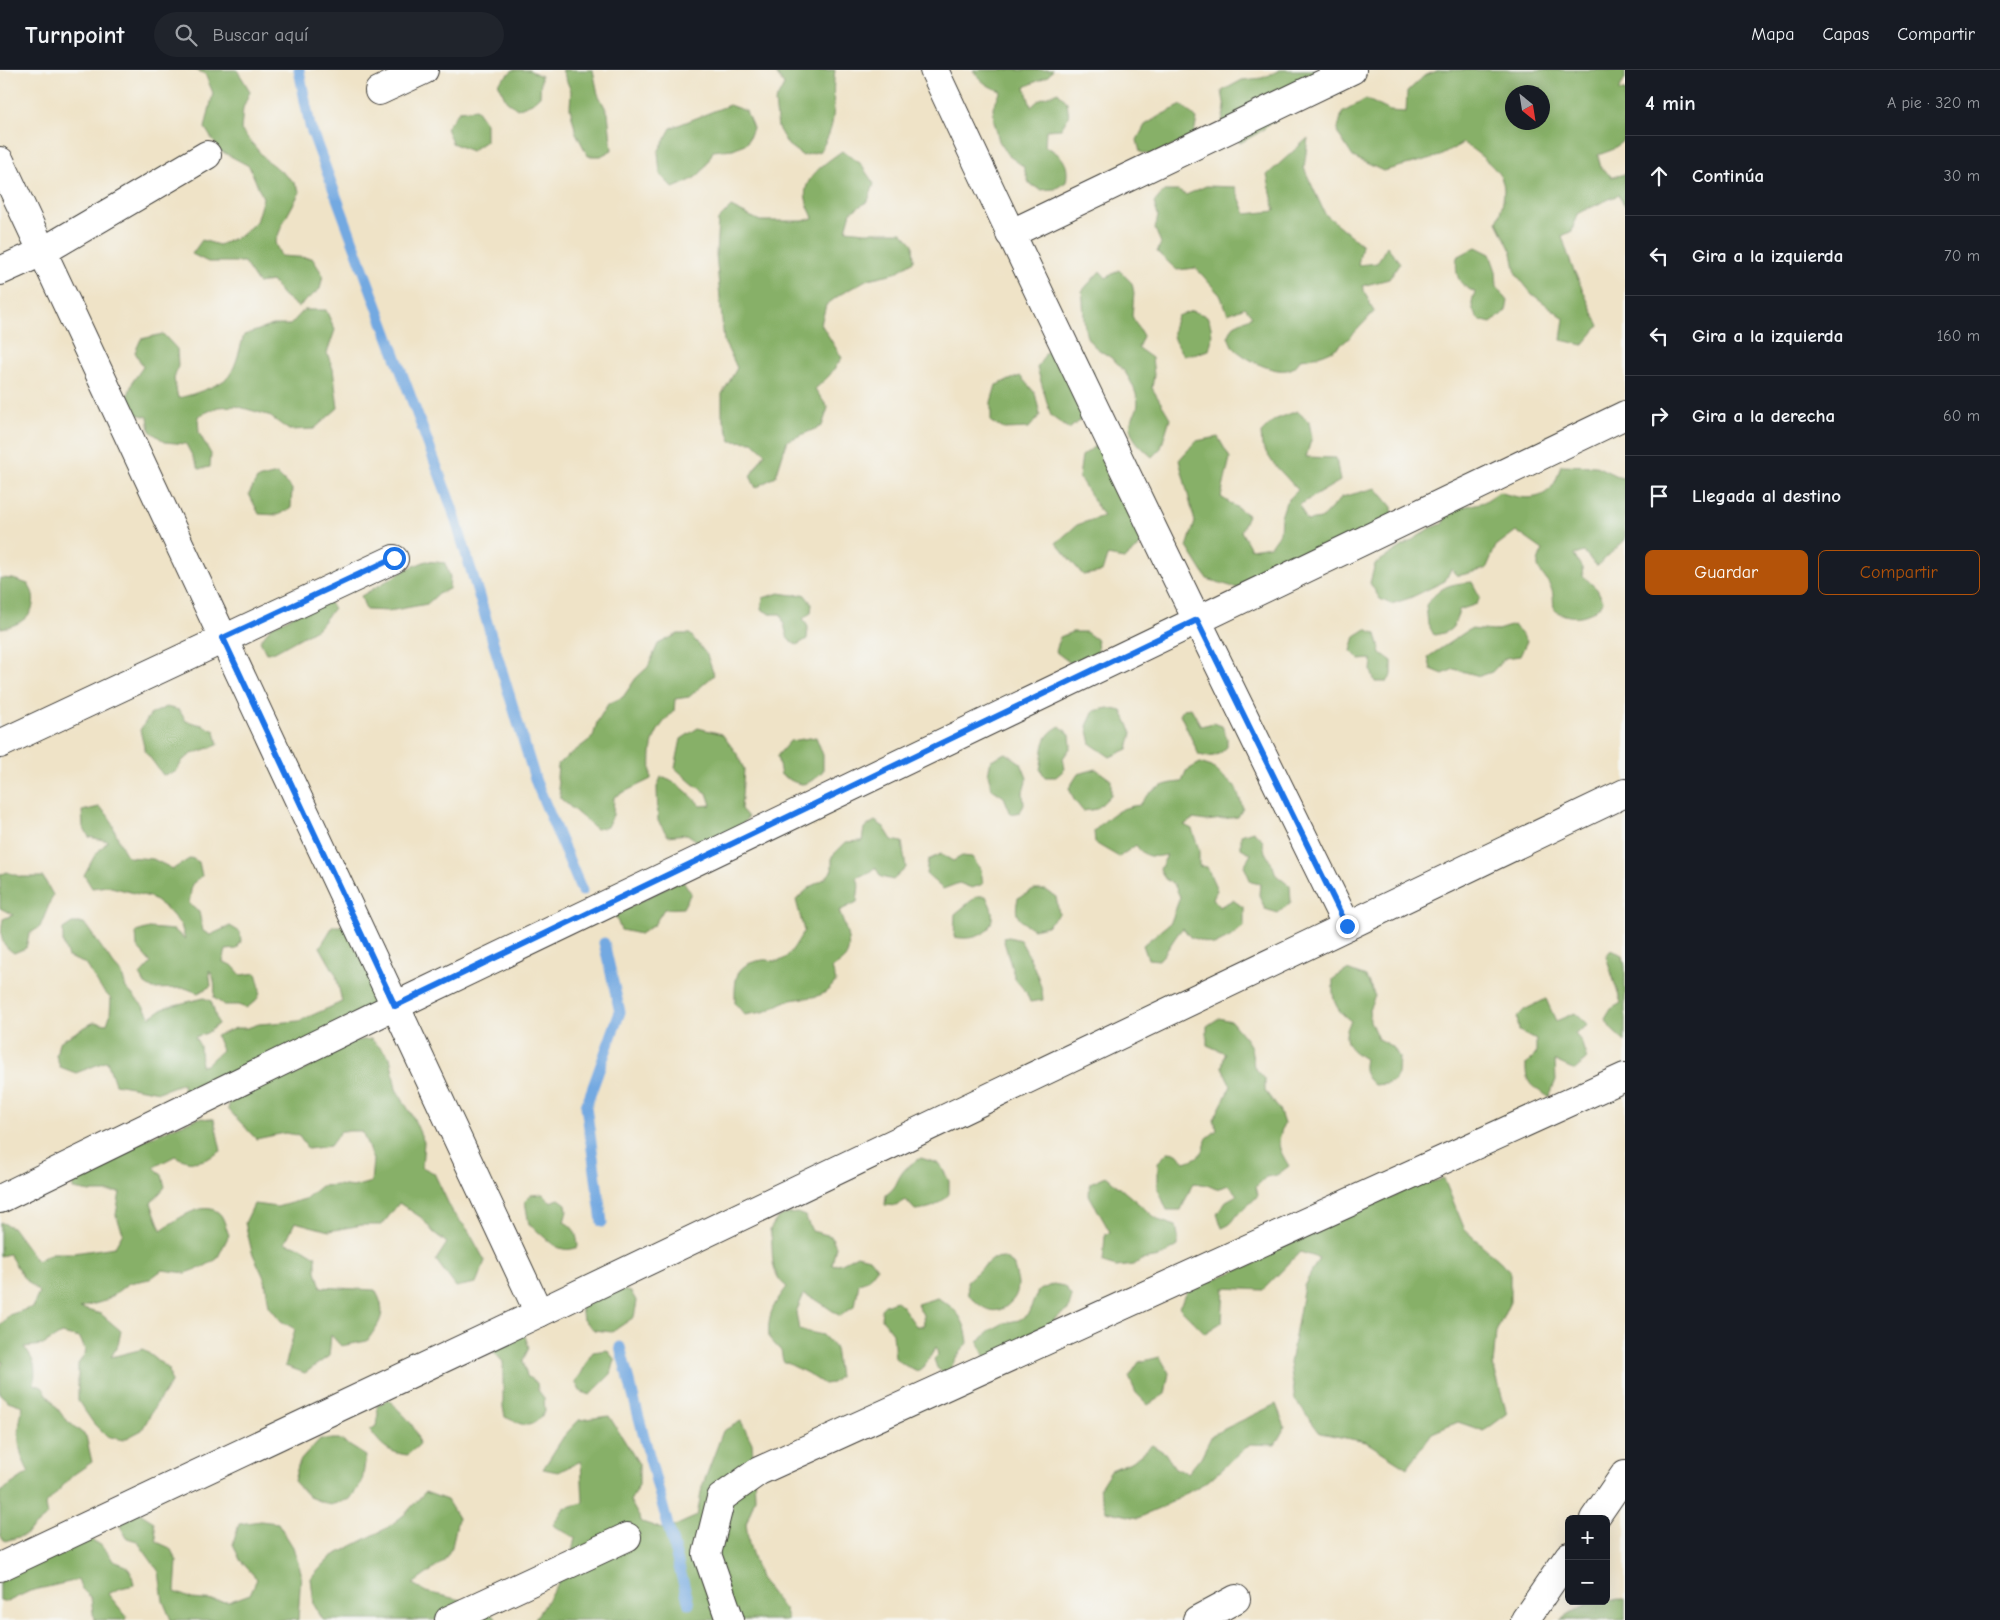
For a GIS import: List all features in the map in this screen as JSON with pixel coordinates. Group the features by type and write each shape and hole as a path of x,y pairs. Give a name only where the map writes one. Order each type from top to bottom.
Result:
{"street":[{"path":"379,92 424,70"},
{"path":"934,70 1010,234 1347,926"},
{"path":"1010,234 1352,70"},
{"path":"0,271 42,252 207,155"},
{"path":"0,161 539,1313"},
{"path":"0,1199 395,1006 1625,415"},
{"path":"0,744 394,558"},
{"path":"0,1567 539,1313 1625,793"},
{"path":"730,1620 707,1554 721,1498 759,1471 1625,1077"},
{"path":"1597,1515 1625,1474"},
{"path":"449,1620 627,1537"},
{"path":"1525,1620 1566,1560"},
{"path":"1197,1620 1236,1599"}],"green space":[{"path":"196,70 237,70 250,91 243,108 241,130 266,160 293,181 300,192 283,223 275,243 281,256 312,258 323,275 320,289 298,307 283,295 272,281 258,283 244,262 208,262 192,254 202,240 219,245 240,236 256,222 263,198 249,166 219,150 205,128 213,93 205,74"},
{"path":"513,70 529,70 541,76 540,96 532,103 517,109 506,100 498,83"},
{"path":"562,70 593,70 598,94 608,113 612,150 601,156 588,156 576,133 570,108 571,91"},
{"path":"774,70 835,70 833,120 820,151 803,156 788,145 778,128 775,102 784,85"},
{"path":"973,70 1053,70 1048,76 1025,87 1031,107 1040,99 1058,92 1067,102 1069,116 1061,129 1046,130 1045,146 1060,156 1066,165 1066,182 1055,189 1040,190 1029,183 1023,166 1009,156 999,141 993,107 1001,91 985,83"},
{"path":"1280,70 1366,70 1351,84 1335,94 1319,102 1304,103 1287,111 1258,133 1240,143 1222,121 1225,108 1222,91 1242,80 1262,78"},
{"path":"1439,70 1625,70 1625,79 1618,91 1625,91 1625,139 1612,150 1598,155 1601,168 1612,177 1625,174 1625,206 1618,195 1577,214 1572,231 1562,236 1571,264 1599,326 1583,345 1561,340 1564,318 1532,294 1516,274 1512,253 1497,222 1503,201 1504,190 1502,180 1496,170 1485,159 1463,143 1440,156 1383,171 1353,157 1337,132 1342,113 1366,99 1390,111 1406,112 1407,92 1424,76"},
{"path":"729,105 746,111 753,128 747,143 733,149 713,151 706,166 698,175 688,182 673,188 660,174 658,152 671,128"},
{"path":"1182,105 1197,119 1193,138 1151,155 1140,152 1137,140 1145,125"},
{"path":"476,109 486,123 486,141 471,151 452,143 446,128 459,111"},
{"path":"1308,138 1304,168 1325,214 1362,245 1358,265 1377,263 1387,246 1400,263 1389,279 1362,286 1374,312 1350,338 1334,350 1300,359 1295,366 1287,370 1278,370 1268,368 1247,358 1233,347 1228,337 1234,325 1252,316 1245,307 1228,314 1220,295 1196,268 1177,270 1157,252 1161,243 1155,229 1158,216 1154,203 1164,191 1178,191 1186,195 1206,186 1235,187 1246,214 1275,211 1267,175"},
{"path":"842,151 860,163 874,184 868,201 851,212 846,230 902,232 913,244 914,261 895,273 868,279 826,305 821,324 842,358 829,376 815,389 828,408 822,426 787,441 776,476 756,488 750,476 765,453 753,442 731,441 722,415 722,394 737,368 724,342 716,254 718,220 731,207 760,221 803,221 813,218 806,199 805,191 807,184 816,171"},
{"path":"1476,247 1490,254 1496,271 1497,287 1508,301 1506,311 1491,323 1479,320 1476,316 1472,306 1475,292 1464,286 1458,278 1456,269 1457,257"},
{"path":"1119,270 1132,283 1134,293 1132,316 1143,336 1138,348 1152,358 1154,375 1152,388 1170,418 1161,448 1152,457 1136,441 1131,430 1130,425 1138,404 1132,383 1119,365 1095,346 1089,340 1086,333 1082,291 1100,271 1106,278"},
{"path":"304,310 326,310 335,330 327,353 333,369 338,408 314,429 289,430 268,415 236,406 218,407 198,416 199,433 211,454 210,467 199,469 186,444 165,442 150,431 148,417 136,414 127,398 133,381 143,367 135,352 141,339 163,334 177,349 178,366 174,379 178,398 197,393 229,376 244,335 273,325 290,325"},
{"path":"1192,311 1207,316 1212,333 1211,341 1209,350 1183,355 1174,340 1173,328 1177,316"},
{"path":"1076,344 1093,371 1095,395 1083,418 1069,429 1051,416 1037,368 1049,348"},
{"path":"1020,376 1035,393 1040,415 1029,428 1004,429 991,422 991,402 996,385"},
{"path":"1297,411 1309,422 1312,437 1306,457 1336,458 1340,481 1299,505 1307,521 1321,519 1342,497 1376,488 1392,507 1394,538 1237,588 1207,579 1187,547 1195,522 1179,460 1196,441 1218,437 1230,458 1221,497 1248,515 1241,531 1251,549 1270,546 1280,532 1281,517 1286,502 1298,490 1273,463 1262,446 1261,433 1274,420"},
{"path":"1095,446 1128,458 1143,539 1138,548 1124,559 1107,556 1102,572 1083,575 1056,543 1077,525 1103,516 1079,477 1082,456"},
{"path":"1561,465 1596,466 1621,478 1625,477 1625,540 1597,566 1584,552 1574,555 1582,568 1583,576 1597,589 1603,601 1599,607 1581,616 1567,616 1554,610 1551,588 1538,566 1543,550 1516,531 1496,546 1486,569 1457,576 1451,569 1445,581 1410,598 1391,604 1380,599 1370,583 1375,564 1431,528 1442,524 1450,510 1484,502 1499,492 1529,498 1543,495 1554,484"},
{"path":"277,474 292,489 291,508 278,515 259,514 249,494 257,479"},
{"path":"426,561 445,563 450,577 449,589 438,594 427,604 389,611 366,610 361,596 407,569"},
{"path":"0,578 13,579 28,584 33,602 29,614 19,623 0,628"},
{"path":"1472,582 1480,597 1477,604 1459,610 1456,621 1449,631 1434,635 1428,624 1426,605 1446,587"},
{"path":"779,593 804,594 812,604 811,613 803,618 808,627 807,639 797,645 788,639 781,614 770,614 761,609 763,598"},
{"path":"327,600 334,608 318,628 275,652 266,653 260,641 272,626"},
{"path":"1514,625 1527,641 1520,656 1505,658 1492,672 1480,676 1454,669 1443,674 1431,669 1428,657 1470,629 1494,631"},
{"path":"1366,629 1376,634 1381,653 1392,661 1392,675 1387,682 1375,682 1371,671 1372,659 1360,660 1351,651 1355,636"},
{"path":"1072,632 1086,632 1097,640 1098,652 1087,666 1073,665 1056,652 1060,637"},
{"path":"678,634 690,634 707,655 714,675 689,697 675,699 674,711 660,727 653,742 651,779 614,797 613,815 607,827 596,829 561,799 557,778 558,764 593,737 597,722 608,704 623,697 636,678 648,667 658,644"},
{"path":"166,707 179,710 186,721 215,731 218,745 192,754 183,760 176,772 163,775 145,751 140,730 150,715"},
{"path":"1108,708 1122,711 1132,733 1128,749 1110,757 1091,744 1087,726 1094,711"},
{"path":"1191,708 1201,726 1213,723 1222,726 1227,738 1227,747 1217,755 1199,755 1180,714 1183,709"},
{"path":"1060,726 1070,735 1071,747 1063,758 1065,769 1056,777 1045,777 1040,769 1044,744 1053,730"},
{"path":"698,728 722,734 737,754 744,769 741,809 748,817 735,837 715,847 697,841 687,834 668,836 658,821 657,787 661,777 683,788 701,806 711,805 707,793 693,784 675,768 681,739"},
{"path":"816,737 823,755 823,771 812,780 803,784 794,782 781,775 777,756 790,741"},
{"path":"1006,753 1021,763 1027,778 1023,792 1024,805 1020,812 1011,814 1004,797 992,789 988,774 991,760"},
{"path":"1200,763 1212,767 1236,788 1243,808 1238,817 1206,821 1193,819 1184,825 1192,829 1199,850 1199,866 1207,867 1217,890 1213,898 1219,907 1233,900 1244,908 1244,926 1230,937 1214,945 1190,937 1183,928 1159,960 1148,959 1143,945 1171,922 1180,897 1174,884 1165,879 1160,869 1167,855 1146,855 1136,845 1119,857 1095,843 1094,831 1120,810 1140,805 1153,791 1163,785 1182,782 1186,771"},
{"path":"1096,769 1111,780 1111,795 1097,809 1083,811 1074,800 1069,788 1078,774"},
{"path":"99,807 109,818 128,857 153,859 173,869 191,858 199,862 202,876 192,884 189,904 199,912 203,931 210,935 230,926 240,932 241,941 237,949 226,950 223,962 232,965 241,975 256,973 260,993 252,1004 246,1008 238,1005 224,1005 214,998 214,980 209,970 211,986 198,993 185,988 153,989 145,984 140,975 151,963 137,947 136,932 149,928 174,930 185,939 181,925 167,909 150,897 107,886 92,888 84,875 95,855 108,841 89,837 83,827 82,811"},
{"path":"875,821 884,827 892,840 902,842 906,868 893,880 881,877 875,867 870,873 857,877 859,885 857,902 839,911 849,947 845,958 832,968 836,981 826,991 817,996 781,1003 766,1011 745,1015 735,1003 736,979 741,969 753,962 783,960 790,953 804,931 796,900 810,887 826,878 832,870 832,856 846,842 862,841 864,828"},
{"path":"1253,831 1262,839 1265,852 1276,875 1290,886 1291,902 1278,913 1265,909 1259,895 1260,884 1251,882 1244,866 1251,854 1241,848 1241,835"},
{"path":"941,854 953,861 962,856 972,857 981,870 983,884 972,888 959,883 943,889 926,874 928,860"},
{"path":"7,872 21,877 43,877 53,895 40,927 29,934 26,948 14,953 6,946 1,935 3,919 13,915 0,908 0,875"},
{"path":"682,879 691,893 683,908 664,909 654,925 640,934 621,930 615,915"},
{"path":"1034,890 1046,890 1056,897 1059,914 1047,926 1033,929 1020,920 1016,909 1018,898"},
{"path":"977,896 986,896 992,911 990,926 986,931 975,937 954,937 955,914"},
{"path":"72,923 84,923 122,974 126,988 144,1007 150,1017 166,1007 204,998 211,1001 218,1024 207,1033 195,1037 200,1046 201,1066 206,1065 222,1050 216,1036 236,1028 299,1021 342,1002 336,975 320,947 333,926 345,926 373,982 375,1009 184,1096 183,1083 159,1092 115,1084 107,1061 76,1073 60,1067 56,1056 59,1042 94,1022 107,1024 110,1015 111,999 100,987 86,964 68,957 63,943 63,929"},
{"path":"1009,937 1020,940 1024,946 1038,978 1043,1000 1030,1002 1026,992 1015,979 1003,938"},
{"path":"1611,950 1623,955 1625,967 1625,1042 1611,1029 1605,1019 1611,1009 1621,1003 1606,956"},
{"path":"1347,970 1366,977 1375,996 1369,1009 1370,1021 1378,1039 1393,1047 1399,1057 1398,1074 1394,1081 1374,1085 1365,1074 1365,1059 1350,1048 1346,1039 1351,1021 1345,1017 1335,1003 1333,979"},
{"path":"1546,999 1556,1021 1575,1013 1588,1025 1575,1034 1581,1041 1587,1059 1575,1070 1555,1061 1556,1080 1549,1097 1534,1088 1527,1077 1526,1064 1536,1054 1536,1040 1519,1031 1517,1017 1524,1010"},
{"path":"1219,1018 1231,1021 1251,1047 1254,1067 1265,1079 1265,1091 1279,1109 1284,1124 1279,1146 1289,1166 1277,1175 1266,1177 1256,1187 1258,1195 1256,1198 1231,1223 1222,1228 1217,1214 1226,1201 1237,1195 1229,1185 1216,1189 1207,1185 1193,1183 1181,1210 1167,1210 1158,1189 1158,1162 1168,1152 1177,1153 1185,1162 1194,1159 1202,1152 1206,1139 1217,1130 1214,1119 1231,1086 1222,1067 1225,1053 1207,1045 1207,1026"},
{"path":"371,1039 390,1057 396,1089 413,1117 424,1142 422,1167 434,1173 453,1213 468,1230 485,1261 476,1283 456,1287 436,1260 447,1243 433,1232 422,1218 399,1203 382,1225 362,1225 329,1231 295,1222 285,1243 301,1247 316,1256 316,1271 321,1287 375,1290 382,1311 376,1328 367,1341 341,1346 331,1335 329,1356 305,1373 285,1366 295,1329 281,1321 269,1306 265,1280 252,1252 245,1223 254,1204 277,1207 305,1199 321,1186 338,1185 353,1187 371,1182 373,1160 362,1131 341,1131 330,1146 308,1149 298,1135 285,1133 256,1139 228,1109 231,1097 254,1086 299,1073 322,1060 339,1043"},
{"path":"199,1118 214,1119 221,1151 204,1160 193,1162 175,1156 154,1167 162,1175 165,1187 151,1203 161,1230 181,1217 197,1210 205,1208 219,1213 224,1220 229,1235 217,1259 186,1273 162,1270 150,1279 129,1283 105,1301 80,1308 101,1314 121,1331 118,1345 111,1357 143,1349 169,1369 171,1383 155,1406 142,1430 123,1440 106,1436 94,1424 78,1401 78,1364 86,1352 80,1338 61,1334 43,1345 24,1347 34,1364 34,1384 42,1387 65,1419 86,1436 92,1462 73,1475 45,1505 47,1516 25,1535 5,1541 0,1535 0,1492 29,1472 22,1456 19,1440 23,1406 8,1401 0,1394 0,1369 3,1362 0,1362 0,1326 9,1315 33,1307 39,1292 23,1277 9,1254 0,1256 0,1222 12,1227 37,1261 52,1253 74,1253 115,1247 123,1233 116,1215 120,1192 90,1192 73,1189 72,1173 174,1127"},
{"path":"921,1158 940,1164 949,1181 949,1194 938,1204 925,1209 915,1210 906,1200 896,1206 885,1205 886,1195 894,1187 902,1173 908,1166"},
{"path":"1106,1176 1152,1215 1161,1221 1176,1226 1178,1246 1160,1257 1141,1260 1134,1265 1116,1267 1103,1263 1105,1235 1110,1232 1089,1195 1090,1183"},
{"path":"1444,1179 1465,1230 1510,1270 1510,1302 1496,1332 1493,1365 1507,1414 1484,1431 1458,1422 1432,1433 1407,1468 1366,1442 1320,1433 1295,1400 1290,1363 1304,1286 1319,1258 1300,1252 1263,1290 1224,1288 1222,1322 1205,1333 1179,1307 1189,1289 1256,1263 1272,1250 1418,1185"},
{"path":"543,1194 550,1202 559,1199 566,1204 567,1211 564,1222 571,1226 575,1232 578,1247 563,1249 557,1247 529,1225 525,1201 531,1195"},
{"path":"797,1213 805,1216 812,1231 831,1236 836,1246 832,1265 842,1263 857,1255 869,1258 877,1268 868,1280 859,1283 855,1306 840,1316 804,1294 796,1312 799,1330 823,1335 835,1348 839,1377 832,1383 824,1384 783,1361 781,1351 769,1338 769,1323 772,1311 787,1287 781,1281 774,1268 770,1230 775,1221 780,1217"},
{"path":"1004,1258 1013,1264 1018,1284 1017,1291 1013,1300 1005,1307 994,1311 988,1310 978,1304 968,1294 967,1281 992,1259"},
{"path":"1053,1284 1064,1286 1072,1297 1068,1310 1054,1319 1057,1326 987,1362 978,1342 991,1330 1004,1323 1019,1320 1028,1314 1038,1291"},
{"path":"613,1288 631,1292 637,1302 634,1317 612,1332 594,1330 583,1320 581,1307"},
{"path":"937,1298 950,1306 959,1316 965,1328 968,1343 955,1359 950,1371 942,1372 937,1368 934,1359 938,1355 936,1347 924,1367 917,1371 895,1358 893,1333 882,1319 881,1309 885,1305 896,1301 902,1306 916,1326 924,1326 923,1315 917,1304"},
{"path":"517,1327 525,1336 529,1348 523,1360 527,1376 537,1383 538,1390 544,1398 545,1412 535,1422 527,1425 505,1417 503,1407 503,1362 494,1352 495,1340"},
{"path":"607,1350 615,1360 611,1374 590,1395 580,1391 575,1381 590,1356 593,1352"},
{"path":"1160,1357 1169,1373 1165,1394 1148,1405 1136,1393 1129,1377 1139,1362"},
{"path":"388,1399 412,1425 418,1437 419,1445 407,1455 390,1450 370,1430 376,1426 377,1406"},
{"path":"1276,1404 1285,1427 1275,1445 1250,1444 1208,1481 1159,1509 1138,1518 1106,1511 1099,1489 1111,1470 1133,1461 1152,1445 1165,1453 1175,1468 1188,1473 1201,1457 1212,1435"},
{"path":"609,1416 639,1464 639,1485 630,1501 642,1522 666,1530 697,1516 702,1487 723,1431 741,1421 752,1443 754,1469 755,1498 746,1524 749,1544 760,1578 785,1611 788,1620 534,1620 556,1587 570,1561 575,1538 553,1525 564,1508 583,1503 581,1461 558,1472 543,1469 564,1436 579,1420"},
{"path":"320,1439 339,1439 366,1456 362,1482 350,1499 330,1505 309,1497 294,1481 299,1462"},
{"path":"425,1492 447,1500 458,1518 452,1547 443,1562 413,1584 426,1592 461,1600 495,1617 496,1620 323,1620 314,1605 311,1578 331,1557 387,1528 405,1514"},
{"path":"138,1512 154,1522 157,1542 170,1548 177,1561 175,1592 192,1599 228,1602 250,1594 257,1579 240,1560 233,1544 239,1524 260,1521 278,1523 293,1547 301,1572 298,1620 171,1620 163,1601 159,1572 137,1541 127,1538 120,1526 122,1519"},
{"path":"83,1538 101,1545 113,1561 122,1564 130,1571 134,1585 108,1594 127,1617 126,1620 94,1620 91,1598 81,1588 78,1580 30,1591 7,1602 0,1600 0,1582 5,1577"},
{"path":"1610,1600 1625,1600 1625,1620 1561,1620 1585,1605 1610,1605"}],"waterway":[{"path":"299,70 310,126 452,508 536,782 582,891"},
{"path":"602,1222 586,1106 620,1012 604,943"},
{"path":"620,1347 689,1604"}],"route":[{"path":"394,558 223,638 395,1006 1197,620 1347,926"}]}
